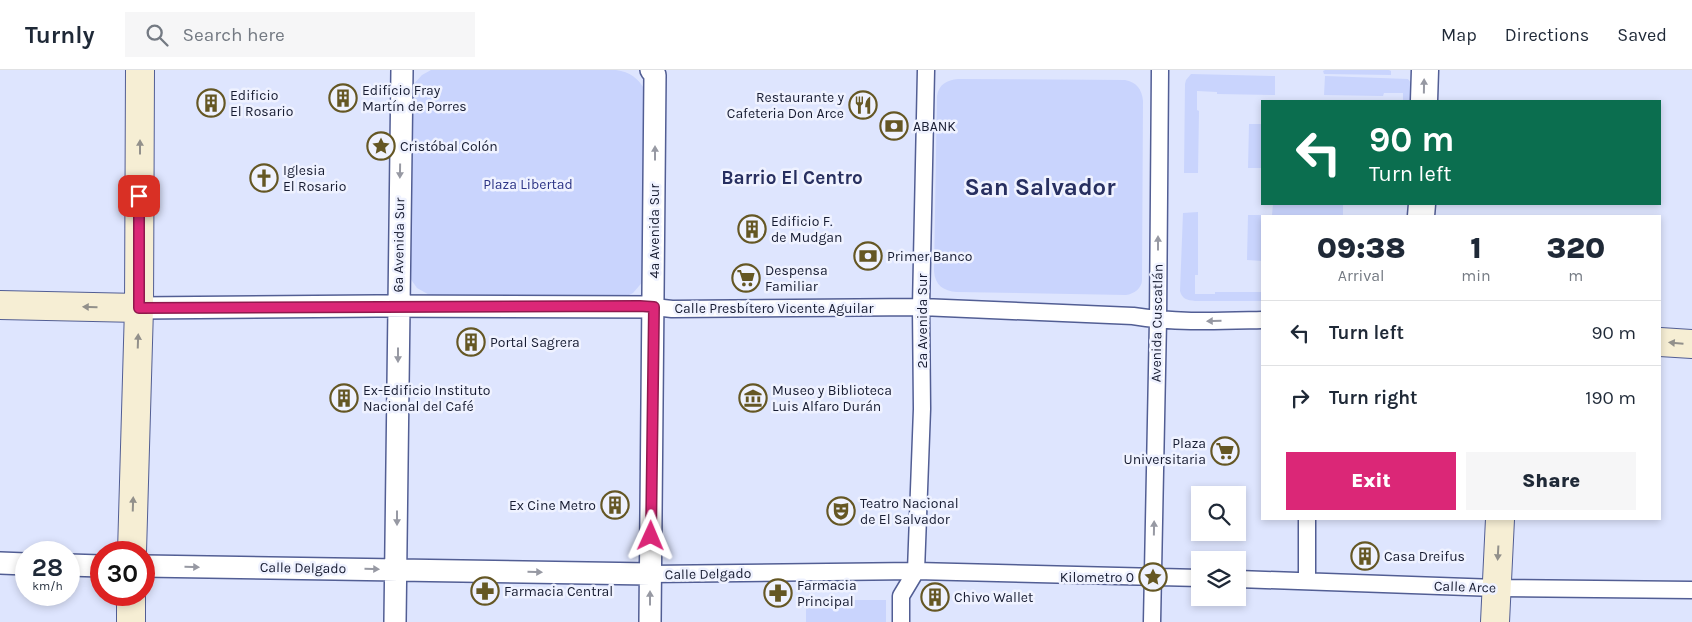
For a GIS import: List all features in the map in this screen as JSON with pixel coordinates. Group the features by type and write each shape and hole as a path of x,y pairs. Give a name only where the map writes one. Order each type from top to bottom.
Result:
{"main road":[{"path":"132,541 139,308 140,70"},
{"name":"Calle Presbítero Vicente Aguilar","path":"0,305 139,308"},
{"path":"1661,342 1692,344"},
{"path":"1495,622 1500,520"},
{"path":"131,606 132,622"}],"street":[{"name":"6a Avenida Sur","path":"395,622 402,70"},
{"name":"4a Avenida Sur","path":"650,622 655,76 651,70"},
{"name":"2a Avenida Sur","path":"916,571 922,409 921,307 926,70"},
{"name":"Avenida Cuscatlán","path":"1152,622 1158,320 1160,70"},
{"path":"1424,100 1425,70"},
{"name":"Calle Presbítero Vicente Aguilar","path":"139,308 640,306 672,309 921,307 1133,316 1158,320 1261,320"},
{"path":"1307,520 1307,581"},
{"path":"0,563 15,564"},
{"name":"Calle Delgado","path":"155,566 650,574 916,571 1153,577"},
{"path":"901,622 902,596 916,571"},
{"path":"1153,577 1191,578"},
{"name":"Calle Arce","path":"1246,579 1496,588 1692,590"}],"green space":[{"name":"Plaza Libertad","path":"431,70 616,70 633,76 639,82 645,90 645,279 633,293 621,299 433,297 417,288 410,278 412,86 422,75"},
{"path":"1389,70 1391,75 1324,74 1323,71"},
{"path":"1191,74 1275,76 1275,95 1217,94 1217,92 1197,91 1197,110 1199,111 1198,173 1184,173 1185,84"},
{"path":"1325,76 1408,79 1411,83 1411,100 1403,100 1403,93 1384,93 1383,96 1324,95"},
{"path":"958,79 1125,80 1132,82 1138,87 1143,101 1142,280 1141,286 1137,290 1126,295 957,292 944,289 938,284 934,271 937,96 944,83"},
{"path":"1249,124 1261,124 1261,168 1248,168"},
{"path":"1273,205 1343,205 1343,215 1272,215"},
{"path":"1198,212 1198,275 1195,275 1195,294 1261,292 1261,301 1195,301 1187,300 1182,296 1180,291 1183,213"},
{"path":"1248,215 1261,215 1261,261 1247,260"},
{"path":"806,600 886,600 886,622 806,622"}],"place":[{"name":"Edificio Fray Martín de Porres","path":"343,98"},
{"name":"Edificio El Rosario","path":"211,103"},
{"name":"Restaurante y Cafeteria Don Arce","path":"863,105"},
{"name":"ABANK","path":"894,126"},
{"name":"Cristóbal Colón","path":"381,146"},
{"name":"Iglesia El Rosario","path":"264,178"},
{"name":"Edificio F. de Mudgan","path":"752,229"},
{"name":"Primer Banco","path":"868,256"},
{"name":"Despensa Familiar","path":"746,278"},
{"name":"Portal Sagrera","path":"471,342"},
{"name":"Ex-Edificio Instituto Nacional del Café","path":"344,398"},
{"name":"Museo y Biblioteca Luis Alfaro Durán","path":"753,398"},
{"name":"Plaza Universitaria","path":"1225,451"},
{"name":"Ex Cine Metro","path":"615,505"},
{"name":"Teatro Nacional de El Salvador","path":"841,511"},
{"name":"Casa Dreifus","path":"1365,556"},
{"name":"Kilometro 0","path":"1153,577"},
{"name":"Farmacia Central","path":"485,591"},
{"name":"Farmacia Principal","path":"778,593"},
{"name":"Chivo Wallet","path":"935,597"}],"district":[{"name":"Barrio El Centro","path":"792,178"},
{"name":"San Salvador","path":"1040,187"}],"route":[{"path":"139,196 139,308 377,306 654,307 651,536"}]}
